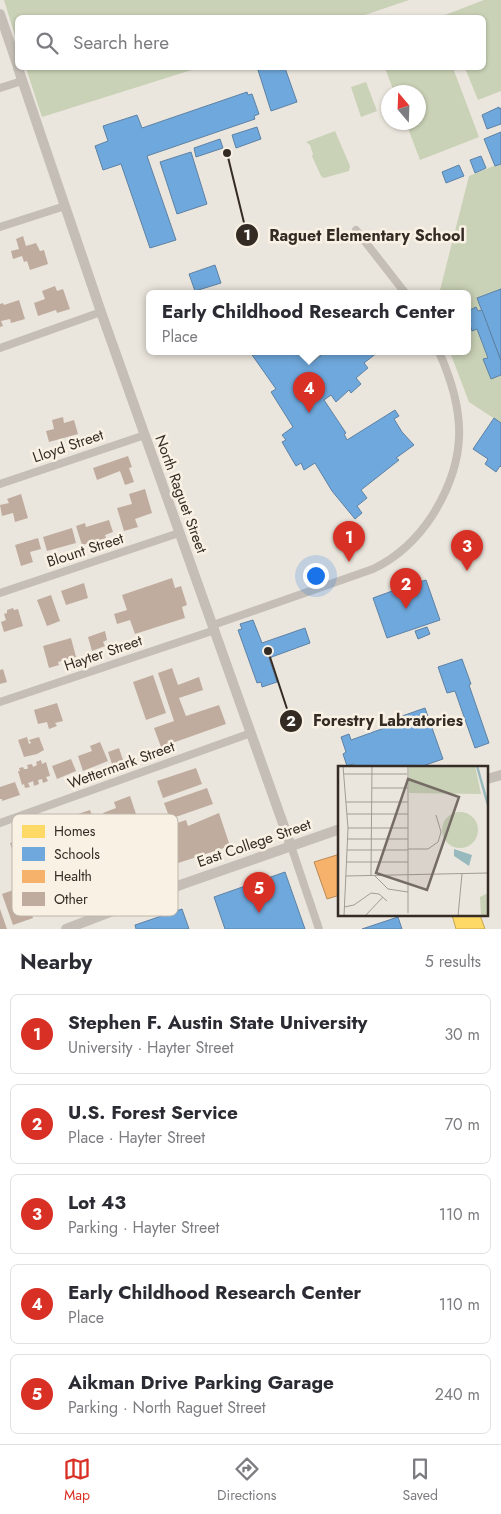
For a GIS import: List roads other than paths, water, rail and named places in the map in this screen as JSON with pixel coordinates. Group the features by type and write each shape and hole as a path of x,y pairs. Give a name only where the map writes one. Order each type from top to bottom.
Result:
{"street":[{"name":"North Raguet Street","path":"0,14 15,58"},
{"name":"North Raguet Street","path":"19,70 101,312 214,627 319,929"},
{"path":"0,88 22,81"},
{"path":"0,227 65,206"},
{"path":"356,230 403,290"},
{"path":"0,348 101,312"},
{"name":"Hayter Street","path":"0,702 373,569 396,555 416,538 425,526 444,496 457,460 459,428 456,403 450,380 440,355"},
{"name":"Lloyd Street","path":"0,484 145,435"},
{"name":"Blount Street","path":"0,593 179,533"},
{"name":"Wettermark Street","path":"25,814 251,733"},
{"path":"488,779 501,775"},
{"name":"Wettermark Street","path":"0,823 12,819"},
{"name":"East College Street","path":"178,886 338,830"},
{"name":"East College Street","path":"66,929 100,916"}],"place":[{"name":"Raguet Elementary School","path":"227,153"},
{"name":"Early Childhood Research Center","path":"309,413"},
{"name":"Stephen F. Austin State University","path":"349,562"},
{"name":"Lot 43","path":"467,571"},
{"name":"U.S. Forest Service","path":"406,609"},
{"name":"Forestry Labratories","path":"268,651"},
{"name":"Aikman Drive Parking Garage","path":"259,913"}]}
